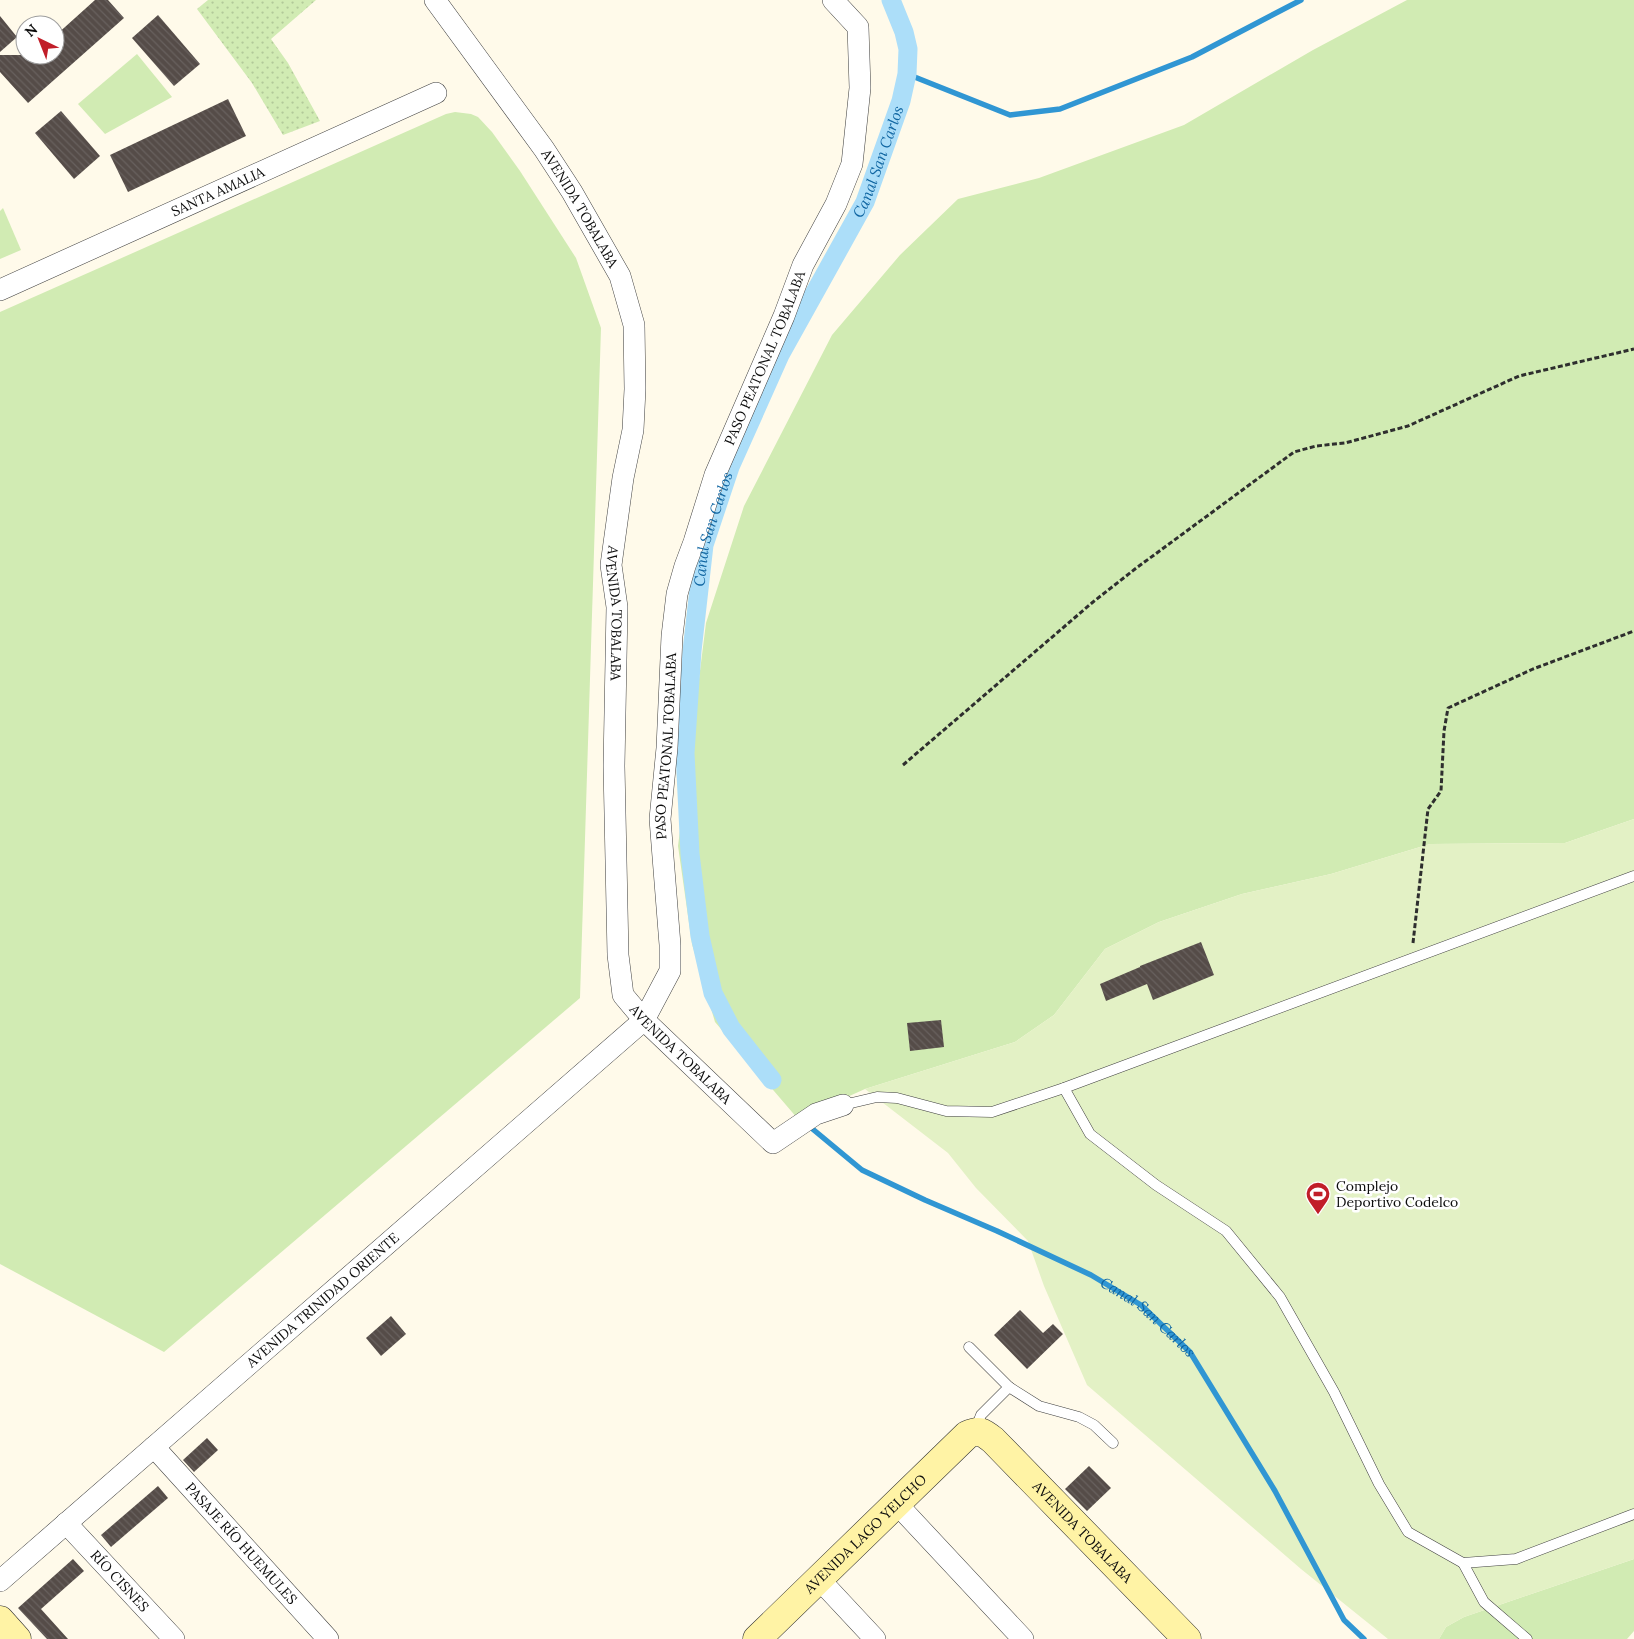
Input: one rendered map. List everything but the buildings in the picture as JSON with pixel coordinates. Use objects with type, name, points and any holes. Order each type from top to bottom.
[{"type":"street","name":"AVENIDA TOBALABA","points":[[435,0],[544,149],[572,192],[620,276],[634,325],[635,389],[633,430],[623,478],[611,565],[617,607],[614,766],[618,955],[623,995],[644,1020],[773,1143],[816,1114],[843,1105]]},
{"type":"street","name":"PASO PEATONAL TOBALABA","points":[[644,1020],[670,971],[670,945],[660,819],[667,748],[672,636],[677,594],[715,475],[784,316],[803,265],[836,204],[852,164],[860,88],[858,27],[833,0]]},
{"type":"street","name":"SANTA AMALIA","points":[[0,290],[436,93]]},
{"type":"street","name":"AVENIDA TRINIDAD ORIENTE","points":[[0,1581],[644,1020]]},
{"type":"street","name":"AVENIDA TOBALABA","points":[[975,1431],[984,1433],[994,1440],[1187,1639]]},
{"type":"street","name":"AVENIDA LAGO YELCHO","points":[[757,1639],[967,1435],[975,1431]]},
{"type":"street","name":"PASAJE RÍO HUEMULES","points":[[154,1447],[328,1639]]},
{"type":"street","points":[[896,1503],[1023,1639]]},
{"type":"street","name":"RÍO CISNES","points":[[66,1523],[174,1639]]},
{"type":"street","points":[[819,1579],[875,1639]]},
{"type":"street","points":[[0,1620],[17,1639]]},
{"type":"lane","points":[[843,1105],[877,1097],[897,1098],[946,1111],[992,1112],[1064,1088],[1634,876]]},
{"type":"lane","points":[[1064,1088],[1090,1134],[1156,1185],[1226,1232],[1280,1297],[1334,1392],[1379,1484],[1408,1532],[1463,1563],[1484,1602],[1527,1639]]},
{"type":"lane","points":[[968,1347],[1009,1387],[1039,1406],[1080,1417],[1094,1425],[1113,1443]]},
{"type":"lane","points":[[975,1431],[981,1414],[1009,1387]]},
{"type":"lane","points":[[1463,1563],[1516,1559],[1634,1514]]},
{"type":"path","points":[[903,764],[1093,602],[1294,452],[1316,446],[1345,443],[1408,426],[1519,376],[1634,349]]},
{"type":"path","points":[[1411,959],[1428,809],[1441,791],[1444,731],[1448,708],[1534,669],[1634,631]]},
{"type":"green space","points":[[208,0],[316,0],[271,39],[288,63],[320,121],[283,135],[252,83],[197,9]]},
{"type":"green space","points":[[1407,0],[1634,0],[1634,819],[1565,843],[1430,844],[1331,874],[1242,894],[1159,922],[1105,949],[1054,1015],[1015,1042],[865,1089],[798,1119],[715,1022],[692,944],[678,846],[706,623],[744,506],[832,335],[900,255],[958,199],[1039,178],[1184,125],[1313,50]]},
{"type":"green space","points":[[137,54],[172,97],[105,134],[78,104]]},
{"type":"green space","points":[[455,112],[478,117],[492,132],[520,171],[576,258],[601,328],[580,998],[164,1352],[0,1264],[0,312],[446,114]]},
{"type":"green space","points":[[3,208],[21,250],[0,259],[0,211]]},
{"type":"green space","name":"Complejo Deportivo Codelco","points":[[1634,819],[1634,1559],[1464,1617],[1446,1627],[1439,1639],[1388,1639],[1301,1569],[1087,1385],[1044,1286],[1028,1241],[976,1188],[948,1153],[865,1089],[1015,1042],[1054,1015],[1105,949],[1159,922],[1242,894],[1331,874],[1430,844],[1565,843]]},
{"type":"green space","points":[[1634,1559],[1634,1631],[1627,1639],[1439,1639],[1446,1627],[1464,1617]]},
{"type":"waterway","name":"Canal San Carlos","points":[[772,1080],[731,1028],[713,993],[700,936],[690,854],[685,753],[692,651],[704,545],[730,467],[780,355],[865,202],[901,101],[907,74],[908,49],[904,32],[891,0]]},
{"type":"waterway","points":[[907,74],[1010,115],[1060,109],[1192,57],[1301,0]]},
{"type":"waterway","name":"Canal San Carlos","points":[[809,1126],[862,1170],[1091,1275],[1141,1305],[1190,1352],[1275,1491],[1344,1620],[1364,1639]]},
{"type":"place","name":"Complejo Deportivo Codelco","points":[[1318,1215]]}]
